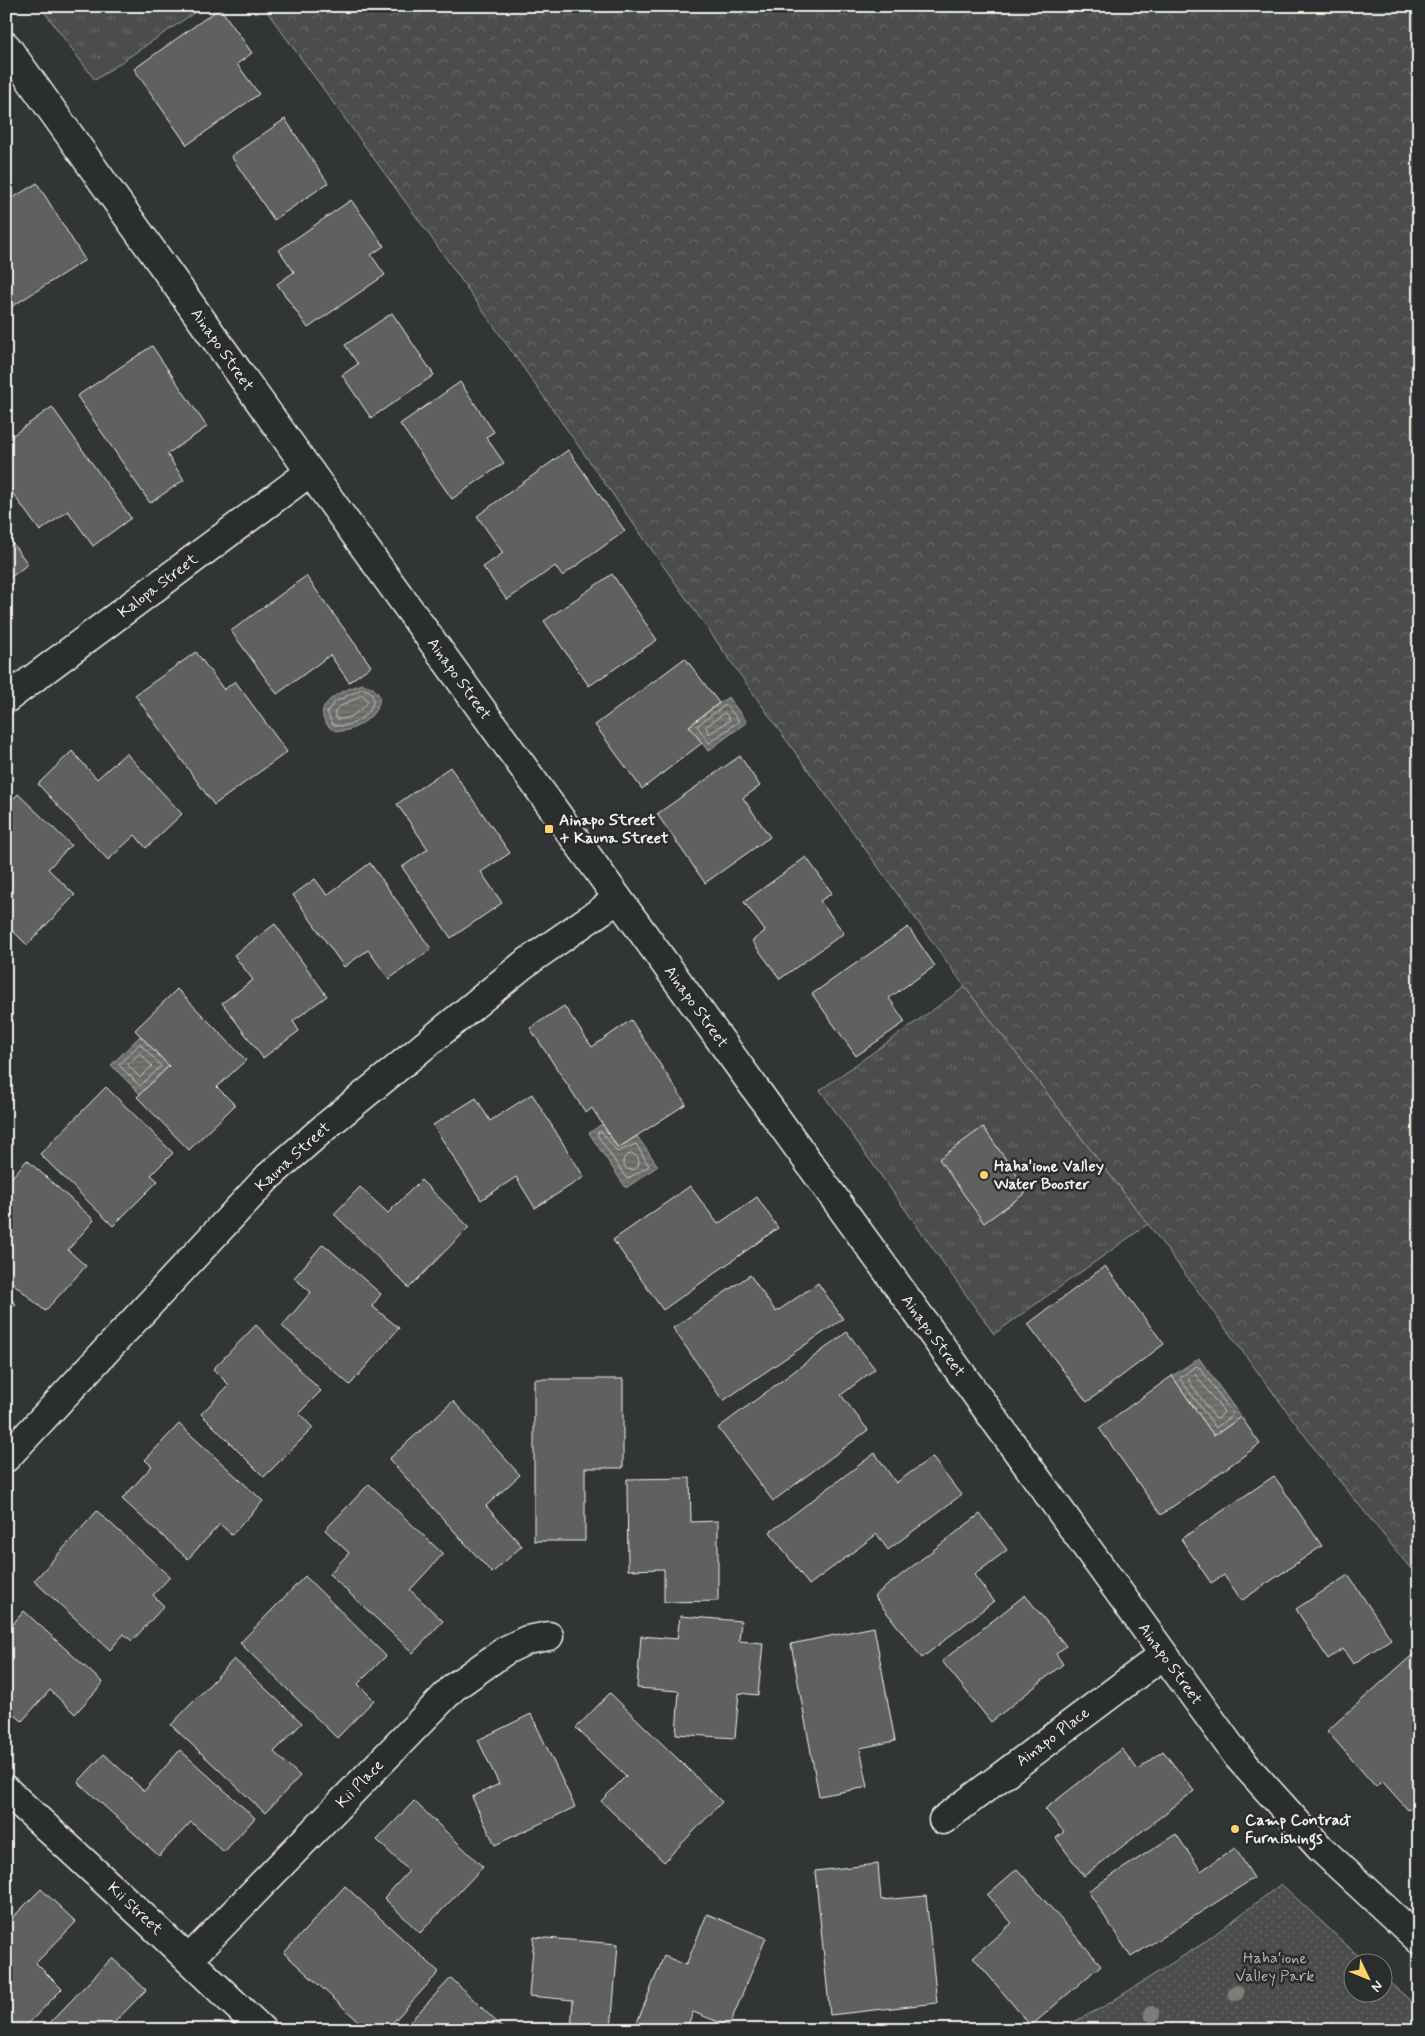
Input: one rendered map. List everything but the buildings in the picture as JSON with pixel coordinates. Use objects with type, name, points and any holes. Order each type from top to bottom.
[{"type":"street","name":"Ainapo Street","points":[[7,48],[310,472],[1163,1655],[1244,1764],[1320,1848],[1419,1940]]},
{"type":"street","name":"Kalopa Street","points":[[6,699],[310,472]]},
{"type":"street","name":"Kauna Street","points":[[6,1458],[268,1177],[324,1128],[523,965],[618,899]]},
{"type":"street","name":"Kii Place","points":[[189,1959],[454,1687],[506,1650],[527,1640],[549,1636]]},
{"type":"street","name":"Ainapo Place","points":[[943,1820],[1163,1655]]},
{"type":"street","name":"Kii Street","points":[[6,1790],[189,1959],[262,2030]]},
{"type":"green space","points":[[40,6],[204,6],[95,80]]},
{"type":"green space","points":[[263,6],[1419,6],[1419,1579],[1326,1464],[1148,1224],[965,987],[787,741],[428,233]]},
{"type":"green space","points":[[965,987],[1148,1224],[994,1334],[820,1090]]},
{"type":"green space","name":"Haha‘ione Valley Park","points":[[1281,1884],[1356,1954],[1342,1954],[1342,2004],[1392,2004],[1392,1985],[1419,2008],[1419,2030],[1029,2030],[1068,2025],[1103,2007],[1202,1944]]},
{"type":"water","points":[[363,684],[374,689],[379,696],[379,703],[375,711],[359,725],[341,731],[333,730],[325,722],[324,708],[328,702],[341,692]]},
{"type":"water","points":[[728,697],[747,722],[708,751],[689,726]]},
{"type":"water","points":[[140,1036],[169,1066],[140,1094],[111,1065]]},
{"type":"water","points":[[602,1124],[618,1148],[637,1136],[658,1166],[626,1188],[589,1133]]},
{"type":"water","points":[[1199,1358],[1241,1417],[1214,1436],[1172,1376]]},
{"type":"place","name":"Ainapo Street + Kauna Street","points":[[549,829]]},
{"type":"place","name":"Haha'ione Valley Water Booster","points":[[984,1175]]},
{"type":"place","name":"Camp Contract Furnishings","points":[[1235,1829]]}]
